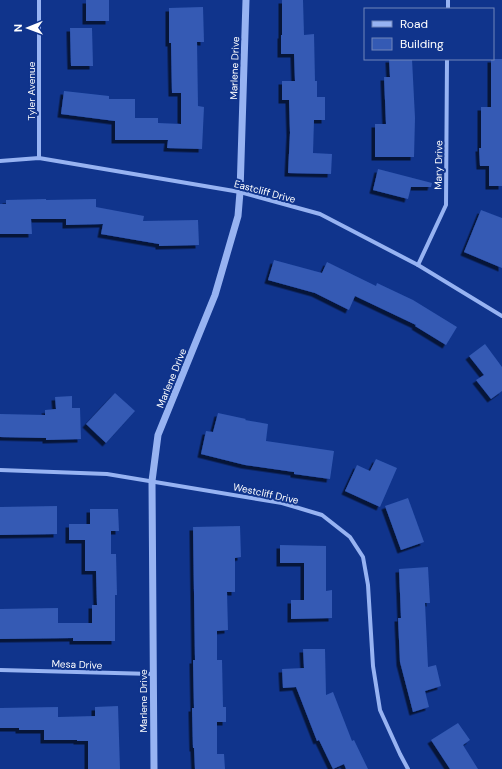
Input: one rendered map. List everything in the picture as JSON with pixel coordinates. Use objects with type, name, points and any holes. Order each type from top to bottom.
[{"type":"street","name":"Tyler Avenue","points":[[39,0],[39,158]]},
{"type":"street","name":"Marlene Drive","points":[[154,769],[152,481],[158,435],[215,295],[238,216],[246,0]]},
{"type":"street","name":"Mary Drive","points":[[418,265],[446,205],[448,60]]},
{"type":"street","name":"Eastcliff Drive","points":[[0,161],[39,158],[240,192],[320,214],[418,265],[502,316]]},
{"type":"street","name":"Westcliff Drive","points":[[0,470],[107,474],[282,503],[322,515],[350,537],[363,557],[368,585],[373,666],[380,710],[408,769]]},
{"type":"street","name":"Mesa Drive","points":[[0,670],[153,674]]},
{"type":"building","points":[[86,0],[109,0],[109,21],[86,21]]},
{"type":"building","points":[[282,0],[303,0],[304,35],[314,34],[315,81],[317,81],[317,97],[325,97],[325,120],[314,120],[313,153],[332,154],[331,174],[288,173],[290,133],[289,100],[282,100],[282,81],[295,81],[294,54],[281,54]]},
{"type":"building","points":[[203,7],[204,42],[197,42],[198,106],[204,107],[202,149],[167,148],[168,140],[115,140],[115,121],[61,114],[64,91],[109,96],[109,99],[135,99],[135,118],[158,118],[158,123],[181,124],[181,93],[172,93],[171,43],[169,43],[169,8]]},
{"type":"building","points":[[70,28],[92,28],[93,66],[71,66]]},
{"type":"building","points":[[502,59],[502,186],[489,186],[489,166],[480,166],[479,148],[481,148],[481,107],[491,107],[491,60]]},
{"type":"building","points":[[389,60],[412,60],[415,118],[414,157],[375,157],[375,124],[386,124],[384,77],[390,77]]},
{"type":"building","points":[[378,169],[432,183],[431,187],[411,187],[408,199],[373,190]]},
{"type":"building","points":[[96,199],[96,207],[144,216],[143,221],[198,220],[199,245],[159,246],[159,244],[101,234],[103,224],[66,225],[66,219],[31,219],[32,234],[0,234],[0,204],[6,204],[6,200]]},
{"type":"building","points":[[481,210],[502,218],[502,268],[464,252]]},
{"type":"building","points":[[274,260],[322,273],[327,262],[376,286],[377,283],[413,300],[457,327],[446,345],[415,326],[416,325],[355,296],[349,310],[315,293],[268,280]]},
{"type":"building","points":[[485,344],[502,367],[502,391],[491,399],[476,380],[484,375],[469,356]]},
{"type":"building","points":[[115,393],[135,411],[106,443],[86,424]]},
{"type":"building","points":[[72,396],[72,408],[80,408],[81,439],[46,440],[46,438],[0,437],[0,414],[45,415],[45,410],[56,409],[55,397]]},
{"type":"building","points":[[218,413],[268,424],[266,441],[334,451],[330,479],[245,465],[201,454],[206,431],[213,432]]},
{"type":"building","points":[[376,459],[397,468],[380,507],[345,491],[357,465],[370,471]]},
{"type":"building","points":[[408,498],[424,542],[401,550],[385,506]]},
{"type":"building","points":[[57,506],[57,534],[0,535],[0,507]]},
{"type":"building","points":[[90,509],[118,509],[119,531],[111,531],[111,554],[116,554],[117,595],[115,595],[115,641],[73,641],[73,638],[0,639],[0,609],[58,608],[58,623],[92,623],[92,605],[97,605],[96,571],[85,571],[85,540],[69,540],[69,524],[90,524]]},
{"type":"building","points":[[240,526],[241,557],[235,558],[235,592],[227,592],[228,630],[217,631],[217,660],[222,660],[223,707],[226,707],[226,722],[217,722],[217,754],[224,754],[225,769],[195,769],[192,708],[194,708],[193,660],[195,660],[193,527]]},
{"type":"building","points":[[280,545],[326,546],[326,591],[332,590],[332,618],[291,619],[291,600],[304,600],[304,563],[280,563]]},
{"type":"building","points":[[428,567],[430,603],[425,603],[428,667],[436,665],[441,686],[425,691],[429,707],[413,712],[400,662],[398,618],[401,618],[399,569]]},
{"type":"building","points":[[303,649],[325,649],[326,695],[333,692],[352,741],[354,740],[368,769],[346,769],[344,764],[333,769],[319,740],[317,741],[296,687],[283,688],[282,669],[304,668]]},
{"type":"building","points":[[118,706],[120,769],[88,769],[88,741],[44,740],[44,730],[0,728],[0,708],[58,707],[58,717],[95,716],[95,707]]},
{"type":"building","points":[[458,723],[470,740],[463,745],[478,769],[450,769],[431,740]]}]
